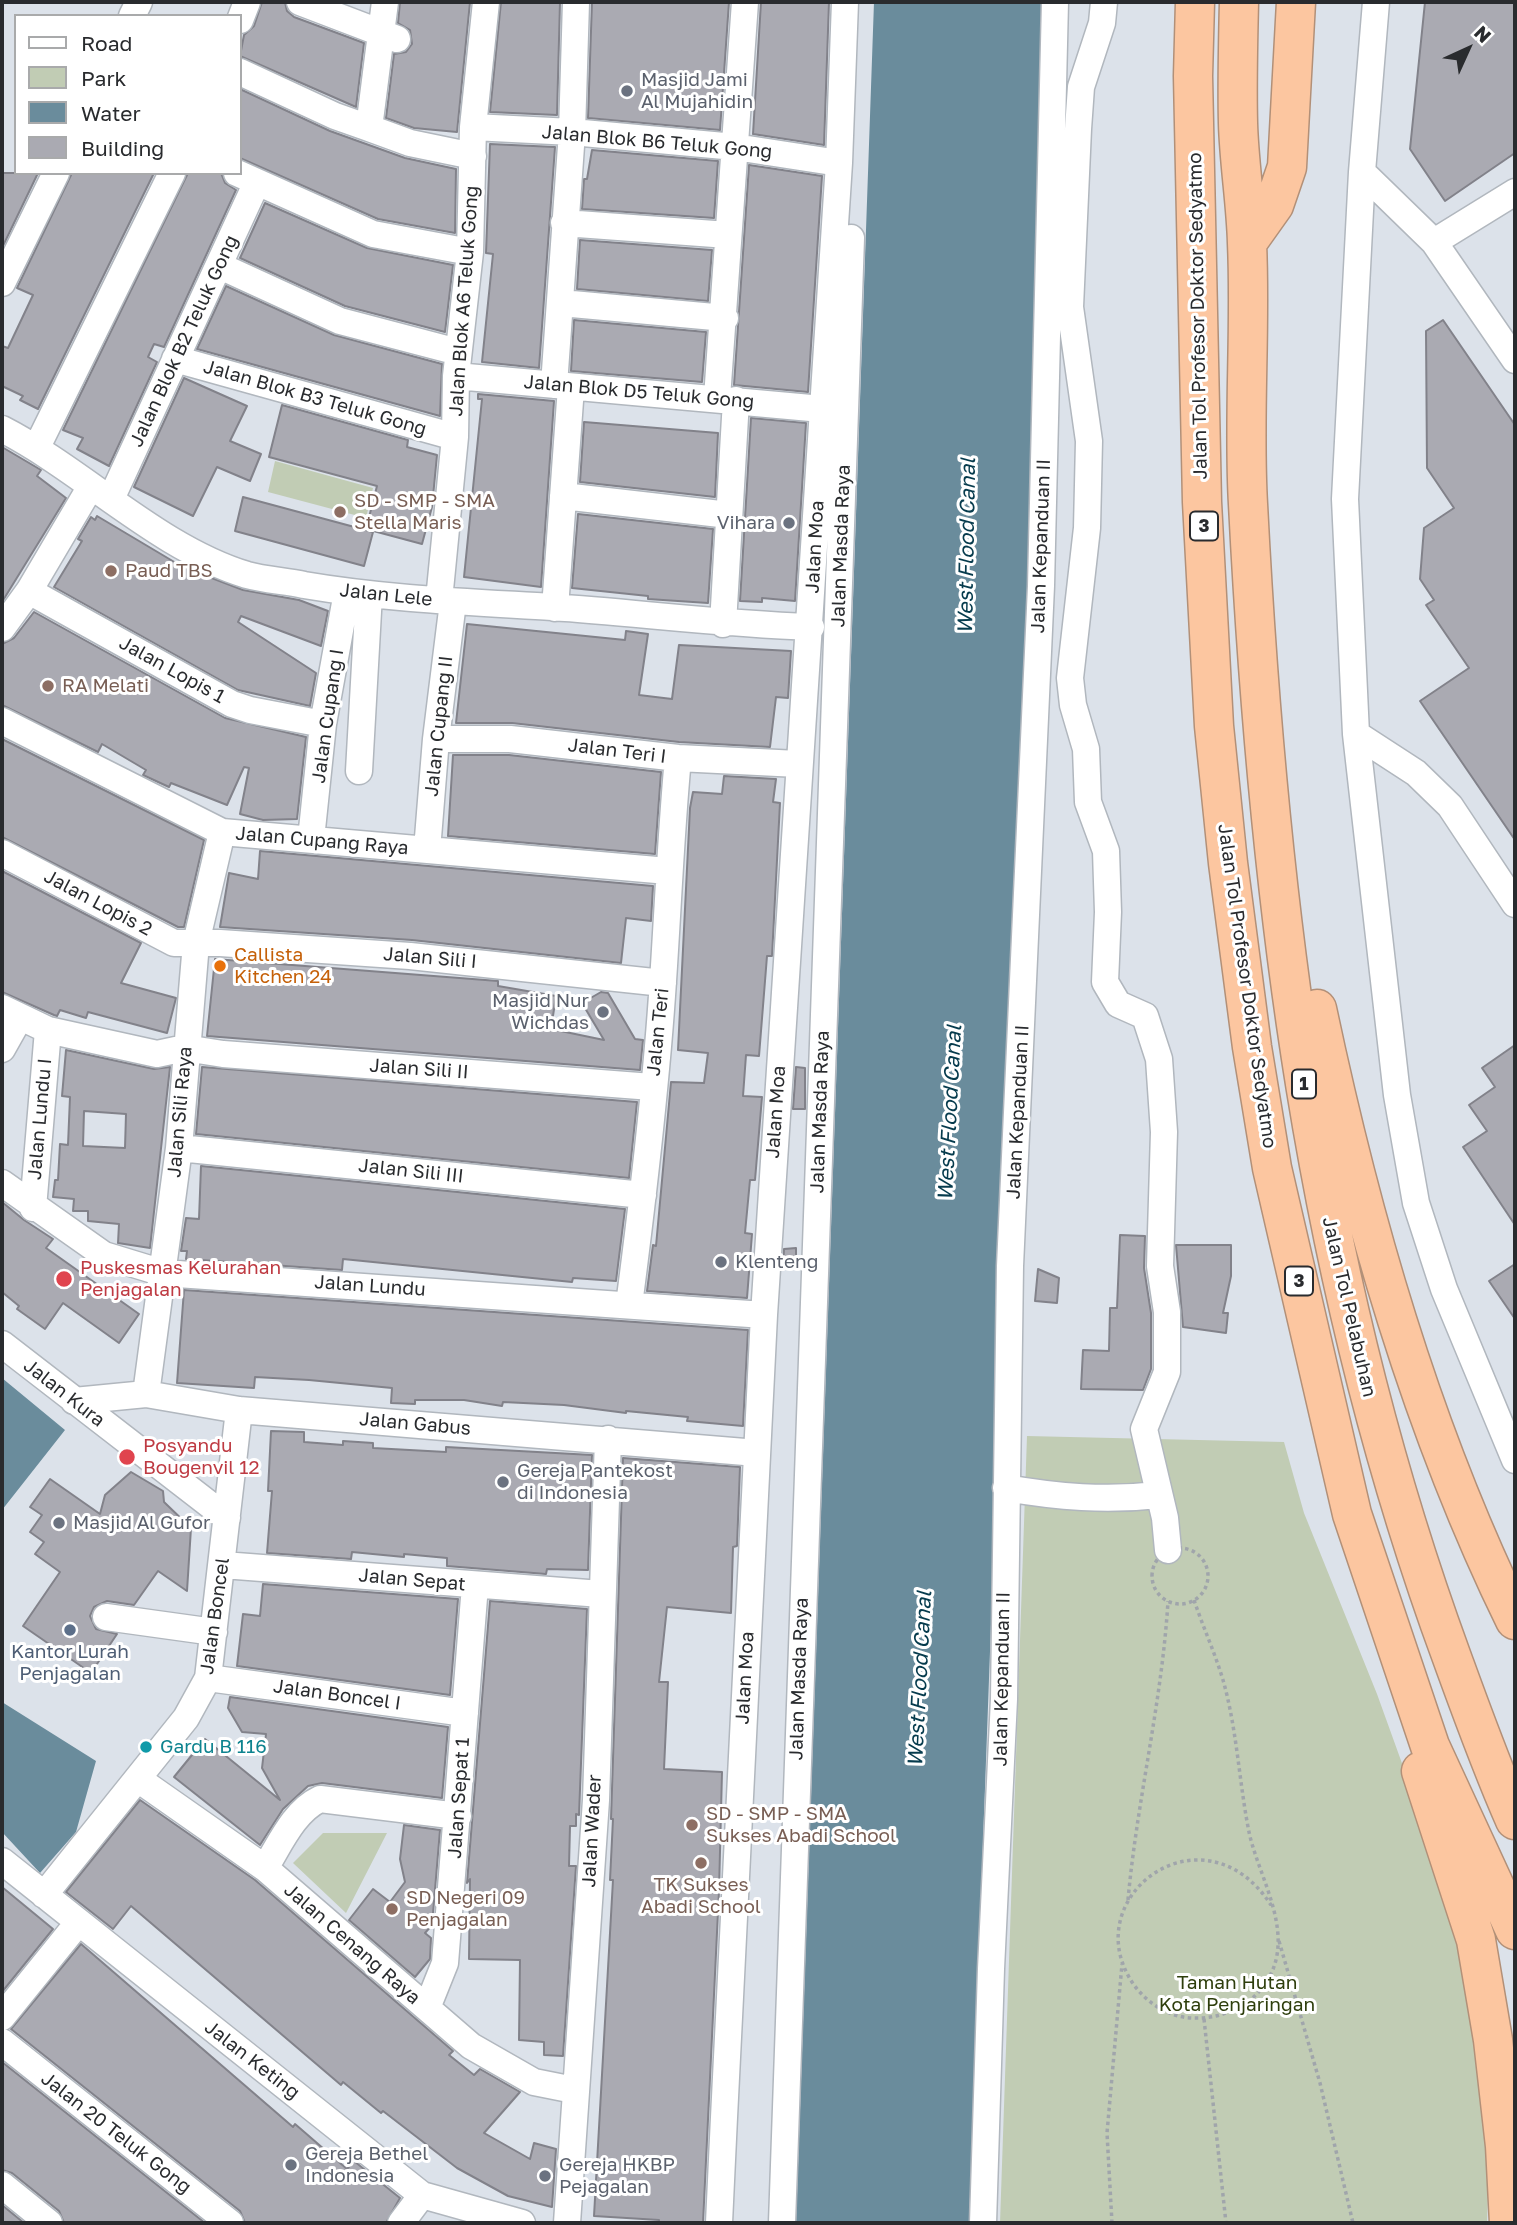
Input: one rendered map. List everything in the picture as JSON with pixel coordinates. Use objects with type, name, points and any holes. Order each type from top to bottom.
[{"type":"highway","name":"Jalan Tol Profesor Doktor Sedyatmo","points":[[1195,2],[1193,76],[1202,502],[1214,726],[1228,863],[1252,1047],[1272,1168],[1352,1514],[1430,1746],[1515,1930]]},
{"type":"highway","points":[[1239,2],[1238,123],[1247,243],[1248,500],[1268,774],[1293,856],[1300,925],[1343,1133],[1396,1314],[1469,1523],[1515,1620]]},
{"type":"highway","points":[[1247,243],[1274,205],[1287,167],[1296,2]]},
{"type":"highway","name":"Jalan Tol Pelabuhan","points":[[1268,774],[1273,858],[1297,1041],[1317,1159],[1351,1327],[1385,1457],[1432,1602],[1515,1819]]},
{"type":"highway","points":[[1409,1689],[1413,1746],[1476,1940],[1493,2040],[1505,2146],[1509,2223]]},
{"type":"street","points":[[300,2],[390,37]]},
{"type":"street","points":[[369,128],[390,37],[385,2]]},
{"type":"street","name":"Jalan Blok A6 Teluk Gong","points":[[446,601],[457,364],[470,252],[473,127],[486,2]]},
{"type":"street","points":[[555,608],[563,496],[561,303],[564,223],[572,132],[576,2]]},
{"type":"street","points":[[723,624],[729,515],[725,318],[728,235],[746,2]]},
{"type":"street","name":"Jalan Moa","points":[[719,2223],[764,1315],[798,764],[811,628],[822,409],[839,163],[845,2]]},
{"type":"street","name":"Jalan Masda Raya","points":[[782,2223],[860,2]]},
{"type":"street","name":"Jalan Kepanduan II","points":[[983,2223],[990,1969],[1004,1699],[1010,1266],[1040,600],[1055,2]]},
{"type":"street","name":"Jalan Kepanduan II","points":[[1104,2],[1102,23],[1082,87],[1077,156],[1070,307],[1089,441],[1087,528],[1070,678],[1073,705],[1086,749],[1088,802],[1106,851],[1108,912],[1105,982],[1118,1004],[1145,1016],[1159,1059],[1164,1132],[1160,1266],[1167,1312],[1167,1372],[1144,1429],[1158,1496]]},
{"type":"street","points":[[1376,2],[1362,172],[1345,499],[1356,734],[1397,1095],[1416,1203],[1444,1289],[1515,1460]]},
{"type":"street","points":[[242,73],[335,116],[410,143],[473,156]]},
{"type":"street","name":"Jalan Blok B6 Teluk Gong","points":[[473,127],[572,132],[735,147],[839,163]]},
{"type":"street","points":[[1362,172],[1434,242],[1515,359]]},
{"type":"street","points":[[2,283],[55,175]]},
{"type":"street","points":[[37,447],[171,175]]},
{"type":"street","points":[[247,178],[373,233],[470,252]]},
{"type":"street","name":"Jalan Blok B2 Teluk Gong","points":[[2,628],[101,492],[175,359],[220,266],[247,178]]},
{"type":"street","points":[[1434,242],[1515,192]]},
{"type":"street","points":[[564,223],[728,235]]},
{"type":"street","name":"Jalan Blok D5 Teluk Gong","points":[[220,266],[340,321],[457,364],[562,386],[822,409]]},
{"type":"street","points":[[561,303],[725,318]]},
{"type":"street","name":"Jalan Blok B3 Teluk Gong","points":[[175,359],[455,437]]},
{"type":"street","name":"Jalan Lele","points":[[2,429],[37,447],[187,548],[247,575],[358,593],[723,624],[811,628]]},
{"type":"street","points":[[563,496],[729,515]]},
{"type":"street","name":"Jalan Lopis 1","points":[[29,591],[232,704],[261,713],[323,724]]},
{"type":"street","points":[[358,593],[359,771]]},
{"type":"street","name":"Jalan Cupang I","points":[[311,839],[323,724],[358,593]]},
{"type":"street","name":"Jalan Cupang II","points":[[427,850],[446,601]]},
{"type":"street","name":"Jalan Cupang Raya","points":[[2,721],[222,831],[427,850],[459,850],[668,871]]},
{"type":"street","points":[[1356,734],[1416,773],[1450,806],[1515,904]]},
{"type":"street","name":"Jalan Teri I","points":[[436,739],[510,739],[677,758],[798,764]]},
{"type":"street","name":"Jalan Teri","points":[[629,1305],[643,1195],[663,983],[677,758]]},
{"type":"street","name":"Jalan Sili Raya","points":[[146,1394],[179,1148],[196,943],[222,831]]},
{"type":"street","name":"Jalan Lopis 2","points":[[2,853],[174,943],[196,943]]},
{"type":"street","name":"Jalan Sili I","points":[[196,943],[410,956],[663,983]]},
{"type":"street","points":[[2,1049],[11,1012]]},
{"type":"street","name":"Jalan Sili II","points":[[11,1012],[48,1030],[157,1054],[186,1048],[223,1054],[652,1087]]},
{"type":"street","name":"Jalan Lundu I","points":[[33,1208],[48,1030]]},
{"type":"street","name":"Jalan Sili III","points":[[179,1148],[643,1195]]},
{"type":"street","name":"Jalan Lundu","points":[[2,1183],[33,1208],[104,1255],[163,1273],[764,1315]]},
{"type":"street","name":"Jalan Kura","points":[[2,1345],[228,1517]]},
{"type":"street","name":"Jalan Gabus","points":[[75,1401],[146,1394],[239,1410],[757,1453]]},
{"type":"street","name":"Jalan Boncel","points":[[44,1895],[186,1718],[208,1678],[239,1410]]},
{"type":"street","name":"Jalan Wader","points":[[567,2223],[574,2090],[596,1800],[608,1439]]},
{"type":"street","points":[[1006,1488],[1058,1498],[1117,1500],[1158,1496],[1168,1550]]},
{"type":"street","name":"Jalan Sepat","points":[[223,1564],[601,1594]]},
{"type":"street","name":"Jalan Sepat 1","points":[[427,2008],[445,1962],[475,1586]]},
{"type":"street","points":[[106,1617],[214,1632]]},
{"type":"street","name":"Jalan Boncel I","points":[[208,1678],[465,1713]]},
{"type":"street","name":"Jalan Cenang Raya","points":[[138,1779],[265,1868],[427,2008],[492,2059],[534,2082],[574,2090]]},
{"type":"street","points":[[265,1868],[299,1815],[308,1805],[320,1800],[458,1816]]},
{"type":"street","name":"Jalan Keting","points":[[2,1861],[422,2194],[522,2223]]},
{"type":"street","points":[[2,2017],[78,1923]]},
{"type":"street","name":"Jalan 20 Teluk Gong","points":[[2,2042],[230,2223]]},
{"type":"street","points":[[2,2185],[49,2223]]},
{"type":"street","points":[[401,2223],[422,2194]]},
{"type":"path","points":[[1187,1548],[1203,1559],[1207,1567],[1207,1586],[1194,1600],[1177,1604],[1168,1601],[1156,1589],[1153,1580],[1156,1563],[1168,1550],[1187,1548]]},
{"type":"path","points":[[1194,1600],[1223,1682],[1249,1834],[1320,2083],[1353,2223]]},
{"type":"path","points":[[1112,2223],[1107,2133],[1122,1961],[1119,1931],[1128,1901],[1133,1842],[1164,1668],[1168,1601]]},
{"type":"path","points":[[1128,1901],[1154,1872],[1191,1860],[1220,1863],[1246,1875],[1271,1905]]},
{"type":"path","points":[[1122,1961],[1129,1978],[1153,2005],[1186,2018],[1204,2019],[1222,2016],[1251,2000],[1272,1972],[1279,1938]]},
{"type":"path","points":[[1204,2019],[1226,2223]]},
{"type":"green space","points":[[275,461],[373,488],[366,518],[268,492]]},
{"type":"green space","name":"Taman Hutan Kota Penjaringan","points":[[1027,1436],[1284,1442],[1304,1513],[1377,1694],[1421,1816],[1458,1943],[1481,2065],[1489,2163],[1487,2223],[1000,2223]]},
{"type":"green space","points":[[323,1833],[387,1833],[346,1913],[293,1863]]},
{"type":"water","name":"West Flood Canal","points":[[874,2],[1047,2],[1038,344],[969,2223],[796,2223]]},
{"type":"water","points":[[2,1378],[65,1430],[2,1510]]},
{"type":"water","points":[[2,1702],[96,1761],[76,1832],[40,1873],[2,1832]]},
{"type":"building","points":[[262,2],[285,2],[287,11],[294,17],[364,43],[356,107],[242,57],[244,35],[254,26]]},
{"type":"building","points":[[400,2],[470,2],[457,132],[414,128],[386,118],[394,54],[406,52],[412,44],[410,30],[398,23]]},
{"type":"building","points":[[501,2],[560,2],[557,115],[490,112]]},
{"type":"building","points":[[592,2],[729,2],[720,130],[588,118]]},
{"type":"building","points":[[761,2],[829,2],[824,145],[753,134]]},
{"type":"building","points":[[1425,2],[1515,2],[1515,153],[1445,201],[1410,149]]},
{"type":"building","points":[[242,90],[330,131],[405,158],[456,169],[455,233],[378,219],[242,159]]},
{"type":"building","points":[[490,144],[555,147],[539,368],[482,362],[493,254],[486,253]]},
{"type":"building","points":[[592,150],[718,161],[714,218],[582,209],[584,179],[587,179]]},
{"type":"building","points":[[749,165],[822,176],[808,392],[734,385]]},
{"type":"building","points":[[2,173],[37,175],[2,248]]},
{"type":"building","points":[[71,175],[153,175],[38,409],[20,400],[23,396],[2,386],[2,346],[8,348],[33,295],[17,288]]},
{"type":"building","points":[[187,175],[222,175],[225,183],[236,190],[164,347],[154,344],[148,357],[157,362],[109,466],[77,449],[83,438],[63,430]]},
{"type":"building","points":[[265,203],[367,248],[453,265],[445,332],[345,306],[240,258]]},
{"type":"building","points":[[580,240],[712,250],[708,301],[577,289]]},
{"type":"building","points":[[226,286],[334,335],[442,364],[440,416],[197,349]]},
{"type":"building","points":[[574,320],[706,332],[702,382],[571,371]]},
{"type":"building","points":[[1443,320],[1515,425],[1515,840],[1420,701],[1469,668],[1426,605],[1434,600],[1420,579],[1424,528],[1454,508],[1427,468],[1426,331]]},
{"type":"building","points":[[184,378],[247,406],[230,441],[261,454],[250,481],[217,467],[193,516],[134,487]]},
{"type":"building","points":[[478,394],[554,401],[541,587],[464,577],[482,399],[478,399]]},
{"type":"building","points":[[282,405],[408,440],[407,447],[437,455],[432,507],[422,544],[366,529],[377,486],[269,457]]},
{"type":"building","points":[[751,418],[806,423],[795,601],[762,598],[762,602],[740,601]]},
{"type":"building","points":[[584,422],[718,433],[715,497],[580,482]]},
{"type":"building","points":[[2,447],[41,470],[37,476],[66,498],[2,602]]},
{"type":"building","points":[[243,497],[373,532],[364,566],[235,531]]},
{"type":"building","points":[[578,514],[713,529],[708,603],[648,599],[648,596],[572,588]]},
{"type":"building","points":[[97,516],[176,563],[209,577],[243,590],[299,600],[328,611],[321,646],[241,616],[238,622],[316,673],[310,706],[238,690],[54,587],[82,541],[78,539],[91,517],[95,520]]},
{"type":"building","points":[[34,612],[225,718],[306,737],[297,819],[263,820],[240,814],[249,768],[244,767],[227,805],[171,783],[169,787],[143,775],[146,770],[102,744],[98,752],[2,705],[2,644],[14,638]]},
{"type":"building","points":[[467,624],[625,640],[626,631],[648,634],[639,695],[672,699],[679,645],[791,651],[788,698],[776,697],[770,747],[679,742],[512,723],[456,723]]},
{"type":"building","points":[[2,739],[204,840],[184,927],[178,927],[2,837]]},
{"type":"building","points":[[453,755],[509,755],[661,772],[655,854],[448,836]]},
{"type":"building","points":[[724,776],[776,779],[773,802],[780,803],[772,956],[767,956],[759,1056],[746,1055],[743,1096],[762,1097],[755,1180],[750,1180],[745,1233],[752,1234],[747,1298],[647,1291],[653,1245],[656,1246],[671,1082],[704,1083],[708,1053],[678,1050],[690,808],[693,792],[722,794]]},
{"type":"building","points":[[260,851],[653,886],[651,921],[626,918],[621,963],[412,940],[220,927],[229,873],[258,879]]},
{"type":"building","points":[[2,871],[141,943],[121,983],[176,998],[167,1033],[88,1012],[86,1018],[60,1010],[57,1016],[2,992]]},
{"type":"building","points":[[215,959],[498,981],[498,986],[556,996],[551,1029],[604,1040],[582,1003],[601,992],[608,993],[635,1039],[643,1040],[640,1070],[207,1036]]},
{"type":"building","points":[[1515,1045],[1515,1225],[1463,1147],[1487,1131],[1469,1105],[1495,1087],[1482,1068]]},
{"type":"building","points":[[66,1050],[154,1069],[170,1067],[150,1248],[118,1243],[119,1224],[88,1221],[88,1211],[73,1211],[74,1199],[53,1197],[55,1180],[58,1180],[60,1144],[68,1145],[70,1097],[62,1096]],"holes":[[[84,1111],[126,1114],[125,1148],[83,1146]]]},
{"type":"building","points":[[202,1067],[637,1102],[629,1178],[196,1134]]},
{"type":"building","points":[[796,1067],[805,1068],[805,1109],[793,1109]]},
{"type":"building","points":[[201,1166],[625,1209],[616,1281],[573,1278],[572,1282],[343,1259],[342,1270],[186,1259],[187,1251],[181,1251],[186,1218],[199,1219]]},
{"type":"building","points":[[2,1202],[53,1239],[46,1248],[139,1314],[119,1343],[63,1303],[45,1329],[17,1309],[19,1306],[2,1292]]},
{"type":"building","points":[[1120,1235],[1145,1236],[1144,1268],[1151,1313],[1151,1369],[1143,1390],[1081,1389],[1083,1350],[1109,1351],[1110,1308],[1117,1308]]},
{"type":"building","points":[[1176,1245],[1231,1245],[1231,1276],[1223,1313],[1228,1313],[1226,1333],[1183,1327]]},
{"type":"building","points":[[796,1248],[796,1267],[783,1269],[784,1249]]},
{"type":"building","points":[[1515,1264],[1515,1319],[1489,1281]]},
{"type":"building","points":[[1038,1269],[1059,1278],[1057,1303],[1035,1301]]},
{"type":"building","points":[[184,1290],[748,1330],[743,1426],[687,1421],[688,1417],[564,1405],[503,1402],[502,1406],[464,1400],[391,1403],[392,1388],[309,1380],[255,1377],[254,1388],[177,1383]]},
{"type":"building","points":[[271,1431],[304,1432],[304,1442],[343,1445],[343,1441],[373,1443],[373,1448],[446,1452],[446,1447],[592,1455],[588,1570],[547,1569],[546,1574],[447,1566],[447,1558],[404,1554],[404,1557],[352,1552],[351,1559],[267,1553],[272,1491],[268,1491]]},
{"type":"building","points":[[623,1458],[740,1467],[731,1613],[667,1607],[659,1682],[668,1682],[664,1769],[722,1772],[703,2223],[659,2223],[659,2220],[594,2216],[613,1880],[610,1880],[611,1819]]},
{"type":"building","points":[[131,1472],[163,1491],[164,1502],[191,1528],[187,1591],[158,1571],[134,1605],[107,1601],[94,1607],[90,1616],[96,1629],[117,1634],[91,1673],[23,1626],[60,1572],[35,1554],[44,1542],[30,1532],[42,1515],[30,1507],[50,1479],[100,1514],[105,1495]]},
{"type":"building","points":[[263,1584],[458,1599],[450,1695],[237,1666],[243,1614],[260,1616]]},
{"type":"building","points":[[490,1601],[587,1609],[579,1815],[576,1814],[576,1826],[570,1826],[569,1866],[576,1866],[563,2056],[544,2055],[544,2042],[519,2040],[520,1960],[469,1959],[470,1879],[467,1883]]},
{"type":"building","points":[[230,1697],[448,1727],[442,1798],[322,1783],[308,1786],[283,1809],[260,1845],[174,1777],[205,1739],[280,1800],[262,1768],[266,1734],[242,1732],[228,1708]]},
{"type":"building","points":[[140,1800],[255,1880],[453,2051],[449,2055],[474,2075],[480,2069],[520,2092],[484,2133],[530,2159],[534,2143],[556,2149],[552,2207],[508,2196],[457,2168],[343,2082],[341,2085],[131,1906],[113,1929],[66,1892]]},
{"type":"building","points":[[404,1825],[440,1830],[432,1925],[425,1933],[431,1938],[430,1959],[415,1977],[349,1920],[373,1889],[390,1902],[405,1882],[400,1859]]},
{"type":"building","points":[[2,1887],[53,1929],[2,1992]]},
{"type":"building","points":[[81,1944],[293,2127],[295,2124],[347,2169],[354,2161],[400,2198],[386,2223],[245,2223],[240,2211],[11,2029]]},
{"type":"building","points":[[2,2062],[205,2223],[64,2223],[59,2211],[12,2173],[2,2170]]},
{"type":"building","points":[[2,2205],[24,2223],[2,2223]]},
{"type":"place","name":"Masjid Jami Al Mujahidin","points":[[627,91]]},
{"type":"place","name":"SD - SMP - SMA Stella Maris","points":[[340,512]]},
{"type":"place","name":"Vihara","points":[[789,523]]},
{"type":"place","name":"Paud TBS","points":[[111,571]]},
{"type":"place","name":"RA Melati","points":[[48,686]]},
{"type":"place","name":"Callista Kitchen 24","points":[[220,966]]},
{"type":"place","name":"Masjid Nur Wichdas","points":[[603,1012]]},
{"type":"place","name":"Klenteng","points":[[721,1262]]},
{"type":"place","name":"Puskesmas Kelurahan Penjagalan","points":[[64,1279]]},
{"type":"place","name":"Posyandu Bougenvil 12","points":[[127,1457]]},
{"type":"place","name":"Gereja Pantekost di Indonesia","points":[[503,1482]]},
{"type":"place","name":"Masjid Al Gufor","points":[[59,1523]]},
{"type":"place","name":"Kantor Lurah Penjagalan","points":[[70,1630]]},
{"type":"place","name":"Gardu B 116","points":[[146,1747]]},
{"type":"place","name":"SD - SMP - SMA Sukses Abadi School","points":[[692,1825]]},
{"type":"place","name":"TK Sukses Abadi School","points":[[701,1863]]},
{"type":"place","name":"SD Negeri 09 Penjagalan","points":[[392,1909]]},
{"type":"place","name":"Gereja Bethel Indonesia","points":[[291,2165]]},
{"type":"place","name":"Gereja HKBP Pejagalan","points":[[545,2176]]}]
